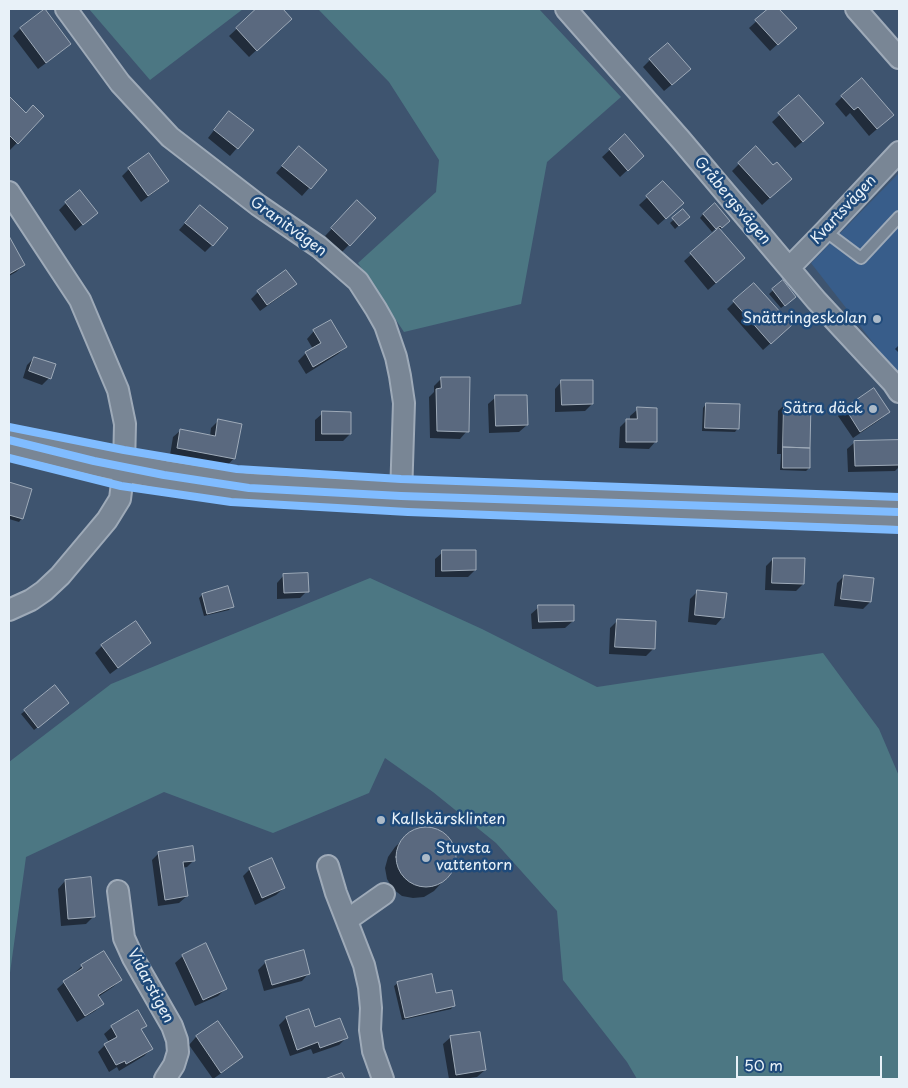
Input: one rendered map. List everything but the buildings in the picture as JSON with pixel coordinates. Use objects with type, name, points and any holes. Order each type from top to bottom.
[{"type":"street","name":"Granitvägen","points":[[66,9],[120,83],[170,137],[258,205],[319,247],[358,281],[385,325],[396,357],[400,376],[404,402],[401,496]]},
{"type":"street","name":"Gråbergsvägen","points":[[566,9],[681,140],[816,300],[893,383],[899,392]]},
{"type":"street","points":[[856,9],[899,58]]},
{"type":"street","name":"Kvartsvägen","points":[[789,268],[899,152]]},
{"type":"street","points":[[9,192],[80,300],[118,390],[125,424],[124,467],[120,499],[107,520],[60,576],[44,591],[31,600],[9,610]]},
{"type":"street","points":[[9,440],[94,461],[164,475],[249,488],[401,496],[899,512]]},
{"type":"street","points":[[328,866],[336,893],[364,966],[369,987],[371,1008],[370,1030],[373,1051],[382,1079]]},
{"type":"street","name":"Vidarstigen","points":[[118,891],[124,938],[133,958],[172,1026],[177,1040],[178,1052],[174,1065],[165,1079]]},
{"type":"street","points":[[347,920],[384,894]]},
{"type":"lane","points":[[825,231],[860,258],[899,217]]},
{"type":"shaded area","name":"Snättringeskolan","points":[[899,173],[899,376],[811,263]]},
{"type":"green space","points":[[89,9],[243,9],[150,80]]},
{"type":"green space","points":[[318,9],[539,9],[621,97],[547,162],[521,304],[404,332],[358,263],[436,192],[439,160],[389,82]]},
{"type":"green space","points":[[370,578],[482,629],[597,687],[823,653],[879,729],[899,776],[899,1079],[637,1079],[627,1062],[563,980],[557,911],[496,843],[433,792],[385,758],[369,793],[273,833],[164,792],[26,857],[9,980],[9,762],[111,684]]},
{"type":"cycle path","points":[[9,427],[124,450],[237,469],[401,479],[899,497]]},
{"type":"cycle path","points":[[9,440],[94,461],[164,475],[249,488],[401,496],[899,512]]},
{"type":"cycle path","points":[[9,458],[121,486],[231,502],[408,512],[899,530]]},
{"type":"place","name":"Snättringeskolan","points":[[877,319]]},
{"type":"place","name":"Sätra däck","points":[[873,409]]},
{"type":"place","name":"Kallskärsklinten","points":[[381,820]]},
{"type":"place","name":"Stuvsta vattentorn","points":[[426,858]]}]
